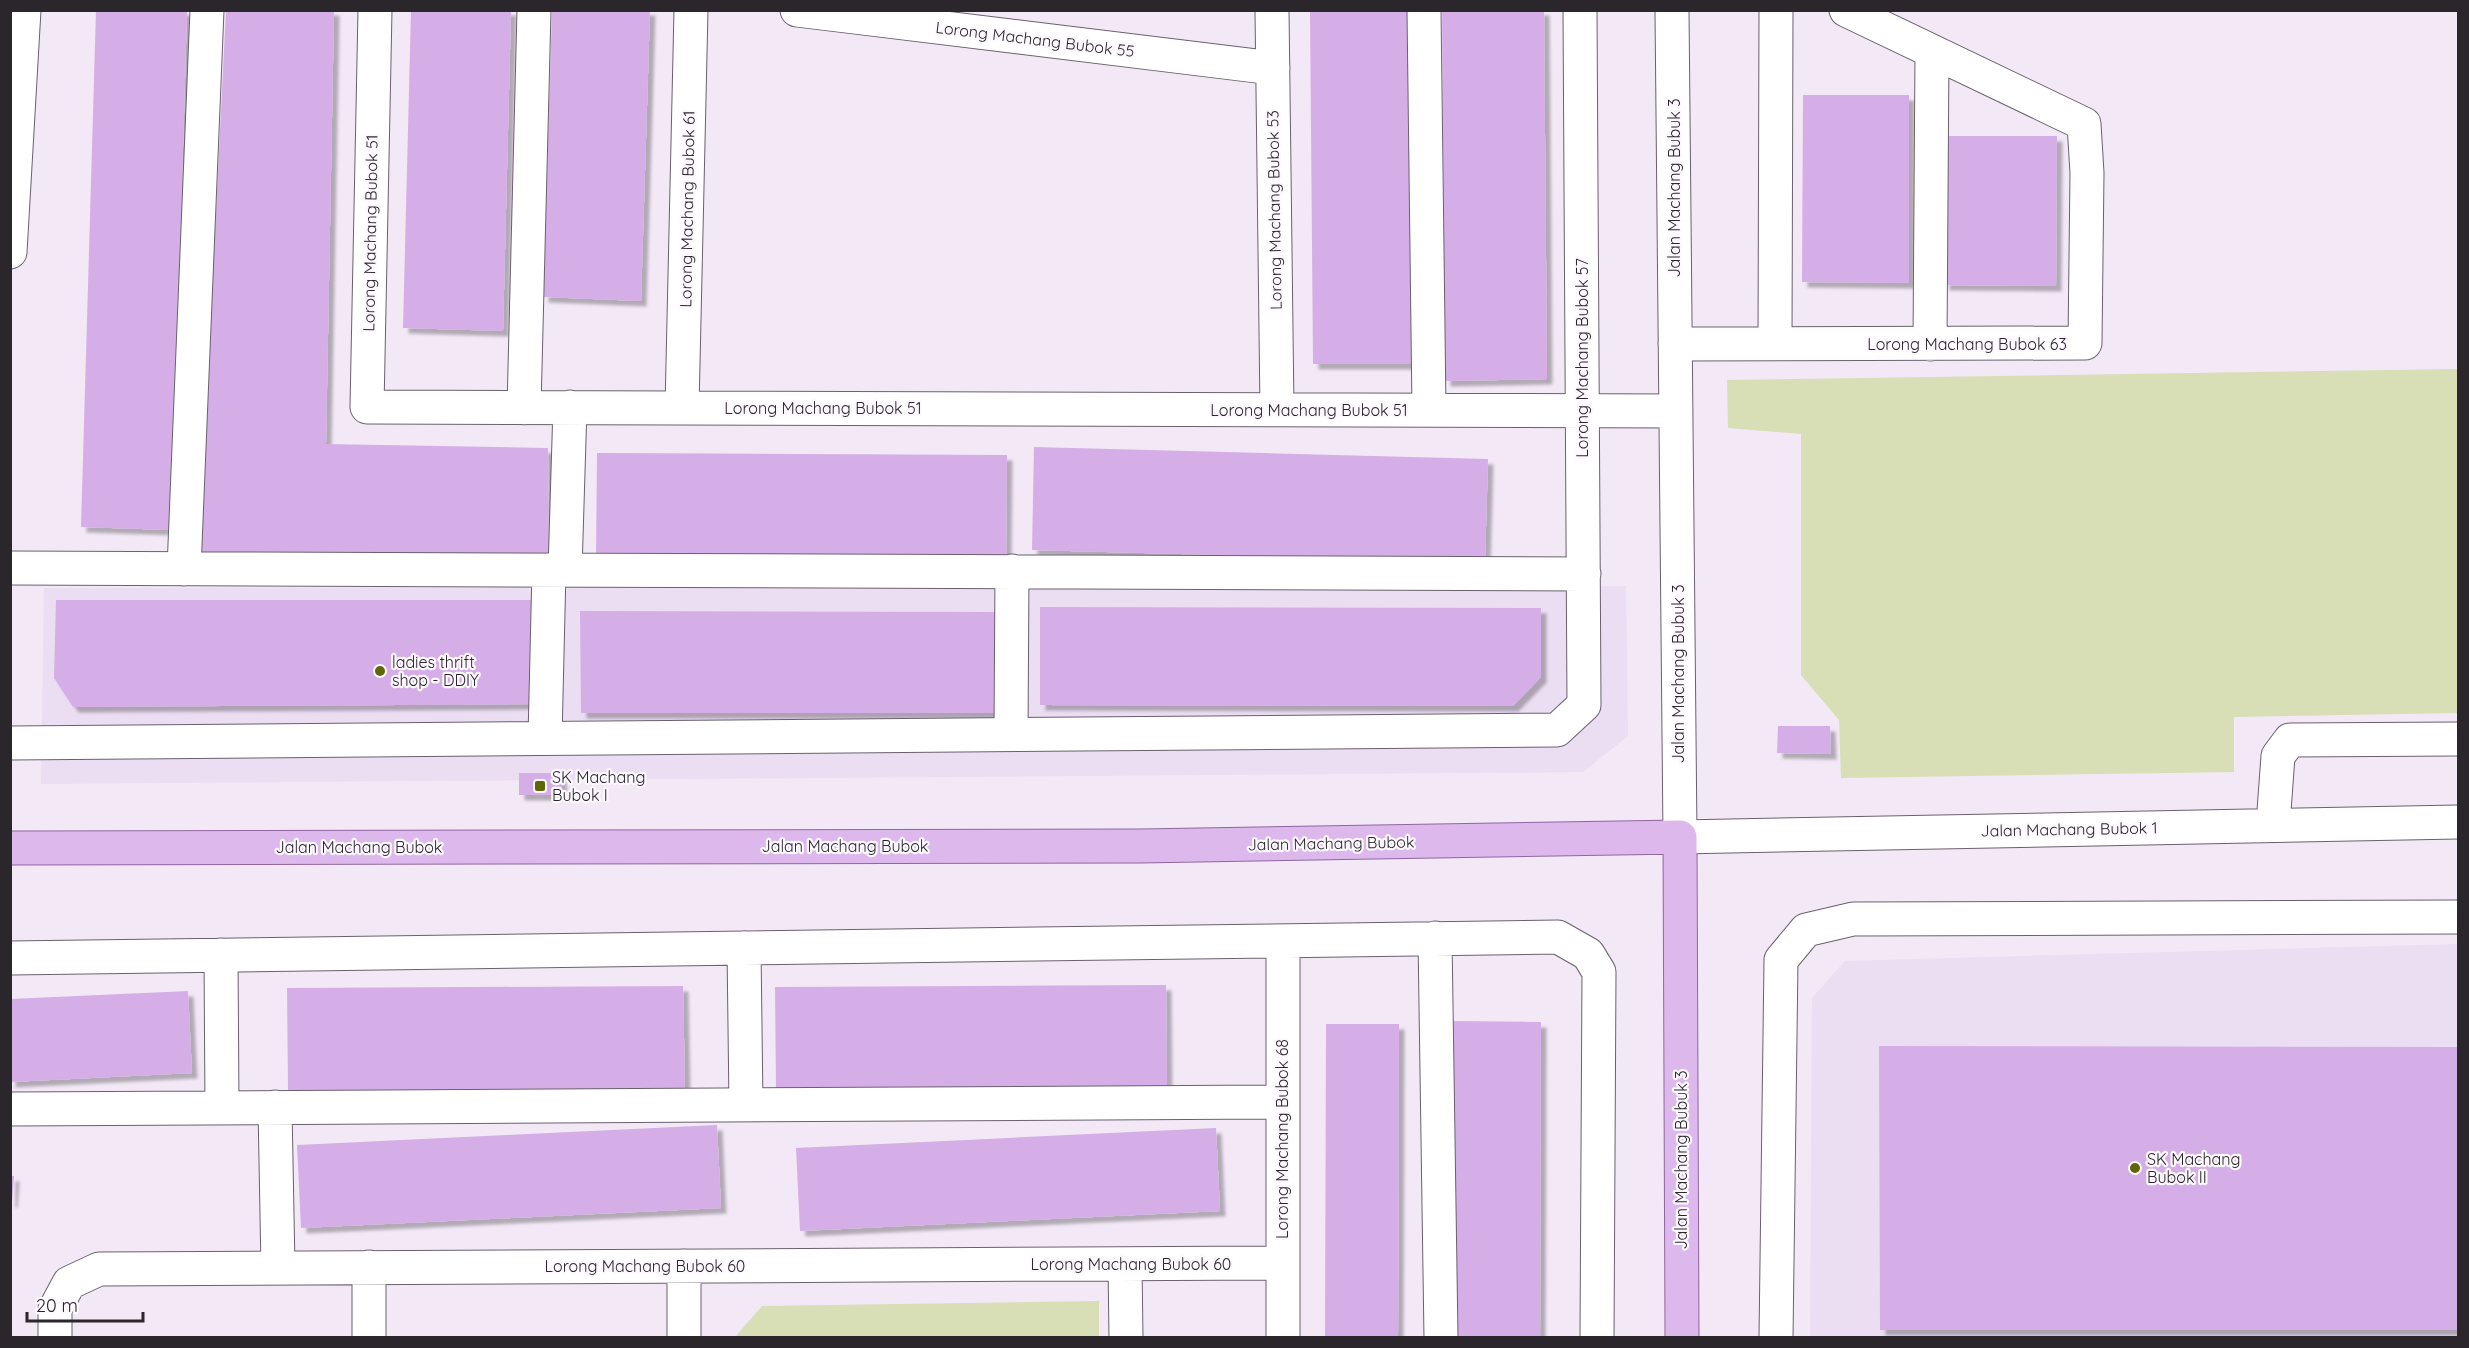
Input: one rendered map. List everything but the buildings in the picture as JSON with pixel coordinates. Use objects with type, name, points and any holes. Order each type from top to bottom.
[{"type":"main road","name":"Jalan Machang Bubok","points":[[10,848],[1140,846],[1680,837]]},
{"type":"main road","name":"Jalan Machang Bubuk 3","points":[[1680,837],[1682,1338]]},
{"type":"street","points":[[10,252],[24,10]]},
{"type":"street","points":[[184,569],[207,10]]},
{"type":"street","name":"Lorong Machang Bubok 51","points":[[375,10],[367,407],[1676,411]]},
{"type":"street","points":[[524,408],[534,10]]},
{"type":"street","name":"Lorong Machang Bubok 61","points":[[682,408],[691,10]]},
{"type":"street","name":"Lorong Machang Bubok 55","points":[[797,10],[1273,68]]},
{"type":"street","name":"Lorong Machang Bubok 53","points":[[1272,10],[1276,410]]},
{"type":"street","points":[[1424,10],[1429,410]]},
{"type":"street","name":"Lorong Machang Bubok 57","points":[[1011,734],[1557,730],[1584,705],[1580,10]]},
{"type":"street","name":"Jalan Machang Bubuk 3","points":[[1672,10],[1680,837]]},
{"type":"street","points":[[1775,344],[1776,10]]},
{"type":"street","points":[[1846,10],[1932,52],[1930,344]]},
{"type":"street","name":"Lorong Machang Bubok 63","points":[[1675,344],[2085,344],[2087,173],[2084,124],[1932,52]]},
{"type":"street","points":[[545,738],[570,408]]},
{"type":"street","points":[[10,568],[1584,574]]},
{"type":"street","points":[[10,743],[1011,734],[1012,571]]},
{"type":"street","points":[[2273,825],[2278,756],[2290,740],[2458,739]]},
{"type":"street","name":"Jalan Machang Bubok 1","points":[[1680,837],[2458,822]]},
{"type":"street","points":[[1776,1338],[1781,960],[1806,930],[1853,920],[2458,917]]},
{"type":"street","points":[[10,958],[1558,937],[1588,954],[1599,972],[1597,1338]]},
{"type":"street","points":[[1435,938],[1441,1338]]},
{"type":"street","name":"Lorong Machang Bubok 68","points":[[1283,941],[1283,1338]]},
{"type":"street","points":[[744,948],[746,1105]]},
{"type":"street","points":[[221,955],[222,1108]]},
{"type":"street","points":[[10,1109],[1282,1102]]},
{"type":"street","points":[[275,1107],[278,1268]]},
{"type":"street","name":"Lorong Machang Bubok 60","points":[[55,1338],[55,1309],[69,1284],[99,1269],[1282,1263]]},
{"type":"street","points":[[1125,1264],[1126,1338]]},
{"type":"street","points":[[684,1266],[684,1338]]},
{"type":"street","points":[[369,1267],[369,1338]]},
{"type":"shaded area","points":[[1626,586],[1628,736],[1583,772],[41,784],[44,588]]},
{"type":"shaded area","name":"SK Machang Bubok II","points":[[2458,944],[2458,1337],[1810,1338],[1812,998],[1845,961]]},
{"type":"green space","points":[[2458,369],[2458,713],[2234,717],[2234,772],[1841,778],[1839,720],[1801,675],[1801,434],[1728,428],[1727,380]]},
{"type":"green space","points":[[1099,1301],[1099,1337],[735,1337],[762,1306]]},
{"type":"place","name":"ladies thrift shop - DDIY","points":[[380,671]]},
{"type":"place","name":"SK Machang Bubok I","points":[[540,786]]},
{"type":"place","name":"SK Machang Bubok II","points":[[2135,1168]]}]
